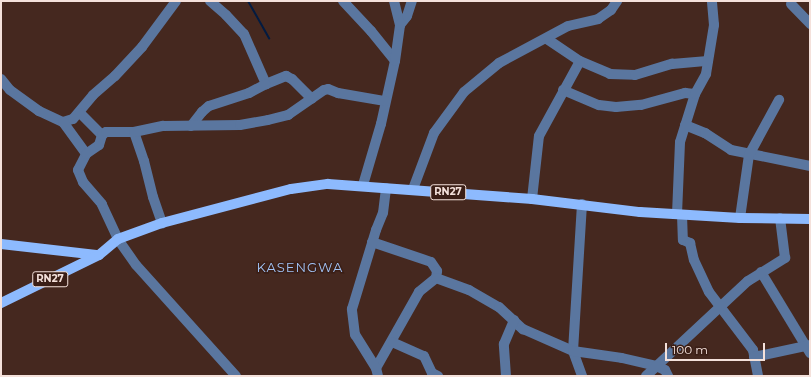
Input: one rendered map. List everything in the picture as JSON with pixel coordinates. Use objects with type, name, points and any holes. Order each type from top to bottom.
[{"type":"main road","name":"RN27","points":[[1,303],[99,255],[118,239],[162,223],[291,189],[328,184],[363,185],[532,199],[640,212],[680,215],[810,219]]},
{"type":"main road","points":[[1,244],[99,255]]},
{"type":"street","points":[[1,79],[10,90],[32,107],[55,120],[63,122],[73,119],[80,113],[93,95],[115,76],[142,47],[176,1]]},
{"type":"street","points":[[210,1],[226,14],[244,34],[266,84]]},
{"type":"street","points":[[343,1],[371,31],[395,61]]},
{"type":"street","points":[[363,185],[381,124],[395,61],[400,26],[394,1]]},
{"type":"street","points":[[400,26],[407,16],[412,1]]},
{"type":"street","points":[[413,189],[434,133],[464,92],[499,63],[547,39],[568,26],[598,19],[611,10],[618,1]]},
{"type":"street","points":[[712,1],[714,25],[706,74],[695,94],[679,148],[680,215],[683,240],[690,243],[694,260],[709,292],[753,350],[758,376]]},
{"type":"street","points":[[791,4],[810,24]]},
{"type":"street","points":[[547,39],[580,62],[610,74],[635,75],[672,64],[708,61]]},
{"type":"street","points":[[532,199],[537,141],[563,90],[580,62]]},
{"type":"street","points":[[191,126],[202,112],[210,106],[249,93],[286,76],[292,79],[312,99]]},
{"type":"street","points":[[236,376],[136,265],[118,239],[102,204],[83,182],[78,170],[86,154],[99,145],[102,135],[106,132],[134,132],[163,126],[240,125],[268,120],[288,115],[324,90],[328,89],[338,93],[386,101]]},
{"type":"street","points":[[563,90],[599,105],[616,107],[641,105],[685,93],[695,94]]},
{"type":"street","points":[[740,218],[749,155],[779,100]]},
{"type":"street","points":[[80,113],[102,135]]},
{"type":"street","points":[[63,122],[86,154]]},
{"type":"street","points":[[685,125],[705,133],[731,150],[749,155],[810,166]]},
{"type":"street","points":[[134,132],[162,223]]},
{"type":"street","points":[[377,372],[355,335],[352,309],[372,242],[383,213],[386,188]]},
{"type":"street","points":[[582,204],[573,351],[582,376]]},
{"type":"street","points":[[646,376],[748,281],[785,258],[780,218]]},
{"type":"street","points":[[372,242],[431,262],[437,271],[436,278],[419,292],[377,372]]},
{"type":"street","points":[[754,357],[809,348],[761,272]]},
{"type":"street","points":[[436,278],[469,290],[499,307],[523,329],[573,351],[622,358],[656,366],[665,370],[668,376]]},
{"type":"street","points":[[506,376],[504,344],[514,320]]},
{"type":"street","points":[[392,342],[424,356],[432,372],[438,376]]},
{"type":"waterway","points":[[248,1],[269,38]]},
{"type":"district","name":"KASENGWA","points":[[300,267]]}]
